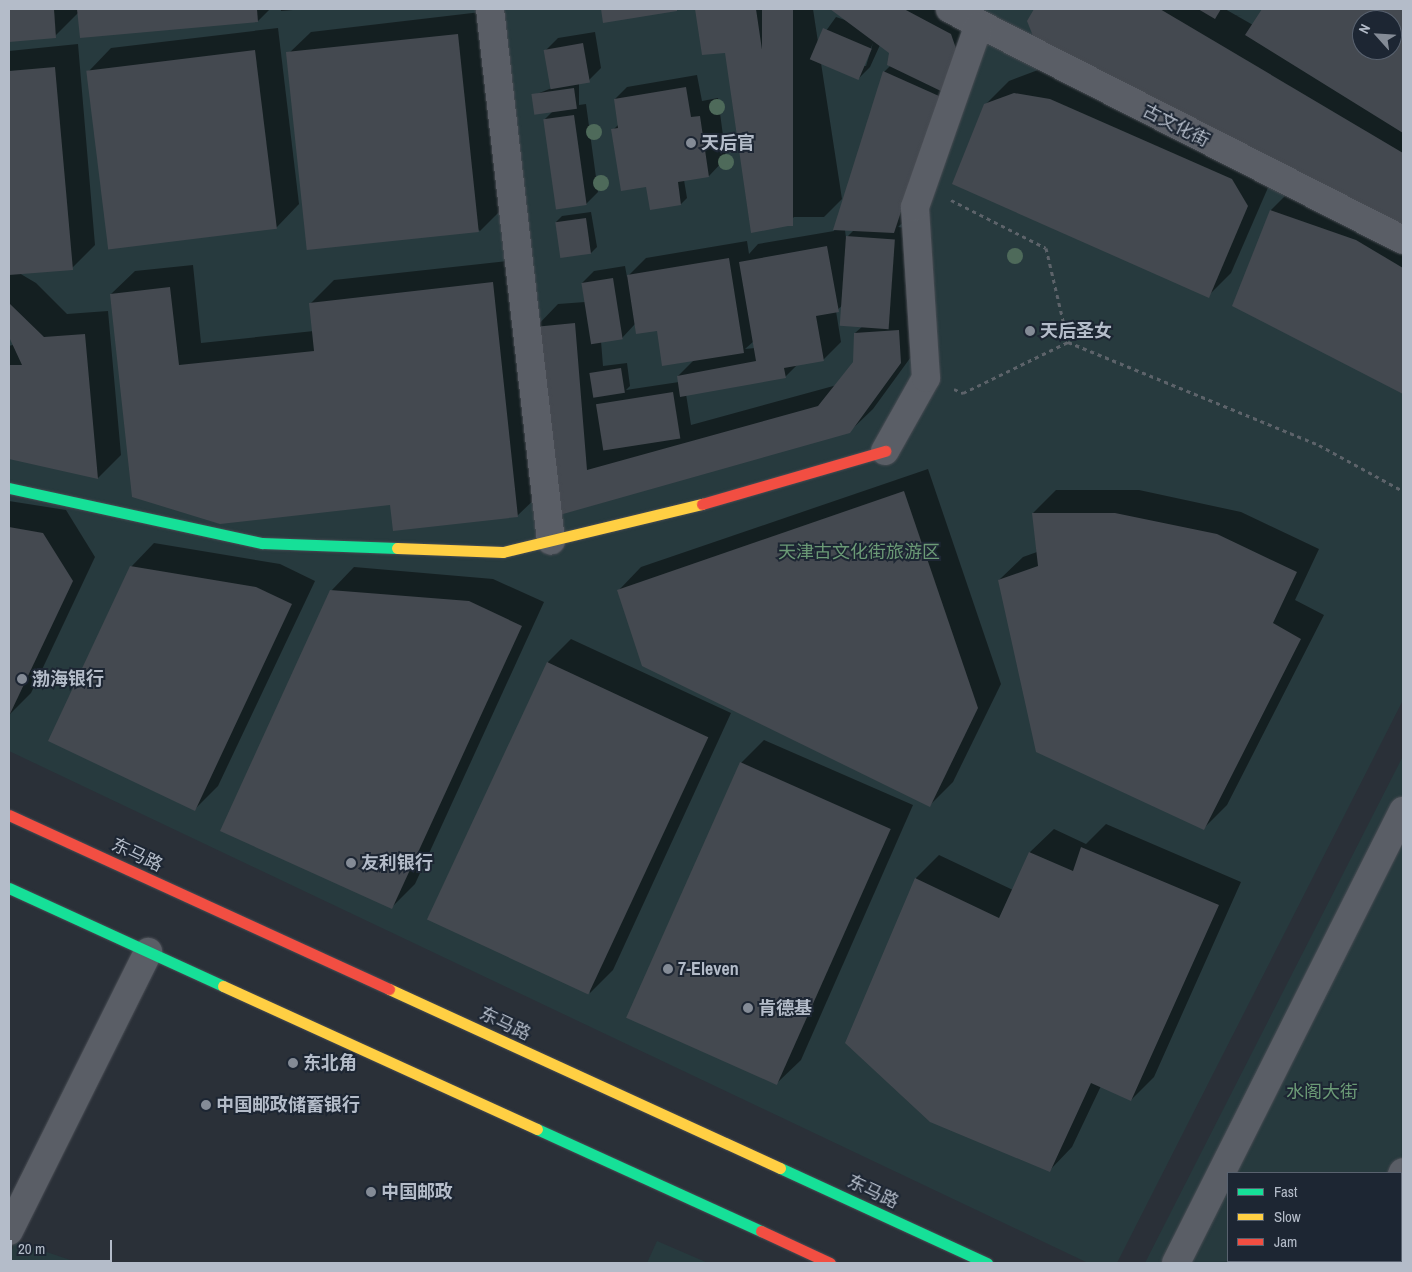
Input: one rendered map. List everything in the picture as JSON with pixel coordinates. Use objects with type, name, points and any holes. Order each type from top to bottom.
[{"type":"main road","points":[[9,488],[262,544],[503,552],[711,502],[885,451]]},
{"type":"main road","name":"东马路","points":[[9,815],[987,1263]]},
{"type":"main road","points":[[9,888],[830,1263]]},
{"type":"street","points":[[490,9],[550,541]]},
{"type":"street","name":"古文化街","points":[[950,9],[978,27],[1403,240]]},
{"type":"street","points":[[885,451],[926,378],[915,207],[978,27]]},
{"type":"street","points":[[1176,1263],[1403,811]]},
{"type":"street","points":[[9,1231],[17,1192],[148,952]]},
{"type":"path","points":[[922,185],[1046,248],[1068,342]]},
{"type":"path","points":[[926,378],[963,393],[1068,342],[1318,445],[1403,491]]},
{"type":"green space","name":"天津古文化街旅游区","points":[[9,9],[1403,9],[1403,700],[1117,1263],[1088,1263],[9,751]]},
{"type":"green space","name":"水阁大街","points":[[1403,756],[1402,1246],[1402,1172],[1227,1172],[1227,1262],[1393,1263],[1145,1263]]},
{"type":"green space","points":[[14,1241],[79,1263],[9,1263]]},
{"type":"green space","points":[[657,1241],[708,1263],[647,1263]]},
{"type":"building","points":[[9,9],[54,9],[56,38],[9,42]]},
{"type":"building","points":[[77,9],[257,9],[258,22],[80,38]]},
{"type":"building","points":[[601,9],[677,9],[677,11],[603,23]]},
{"type":"building","points":[[695,9],[756,9],[788,226],[751,233],[725,53],[702,55]]},
{"type":"building","points":[[762,9],[793,9],[793,226],[762,226]]},
{"type":"building","points":[[830,9],[904,9],[951,34],[960,60],[945,93],[887,65],[889,53]]},
{"type":"building","points":[[1034,9],[1160,9],[1403,153],[1403,229],[1037,46],[1027,21]]},
{"type":"building","points":[[1198,9],[1221,9],[1215,19]]},
{"type":"building","points":[[1262,9],[1403,9],[1403,133],[1245,35]]},
{"type":"building","points":[[823,28],[872,49],[859,80],[810,59]]},
{"type":"building","points":[[458,34],[479,232],[307,250],[286,52]]},
{"type":"building","points":[[583,43],[590,82],[551,89],[544,50]]},
{"type":"building","points":[[255,50],[277,229],[108,249],[86,71]]},
{"type":"building","points":[[55,67],[73,270],[9,275],[9,71]]},
{"type":"building","points":[[883,71],[939,96],[894,233],[833,230]]},
{"type":"building","points":[[686,87],[691,117],[700,116],[709,177],[678,182],[681,205],[650,210],[646,187],[621,191],[611,129],[618,128],[614,99]]},
{"type":"building","points":[[574,88],[577,109],[534,115],[531,94]]},
{"type":"building","points":[[1014,93],[1050,99],[1232,179],[1248,206],[1209,298],[952,184],[984,104]]},
{"type":"building","points":[[574,115],[587,205],[556,209],[543,119]]},
{"type":"building","points":[[1270,210],[1356,240],[1403,268],[1403,394],[1232,306]]},
{"type":"building","points":[[586,218],[591,254],[560,258],[555,222]]},
{"type":"building","points":[[846,236],[895,239],[889,329],[840,326]]},
{"type":"building","points":[[827,246],[839,312],[816,316],[824,361],[784,368],[786,378],[680,397],[677,376],[756,361],[739,262]]},
{"type":"building","points":[[729,258],[744,353],[662,366],[657,331],[636,334],[627,275]]},
{"type":"building","points":[[613,278],[623,339],[591,344],[581,283]]},
{"type":"building","points":[[493,282],[518,517],[393,531],[390,505],[220,524],[132,497],[110,294],[170,287],[179,365],[314,351],[309,303]]},
{"type":"building","points":[[9,303],[44,337],[85,334],[98,479],[9,459],[9,365],[22,365],[9,337]]},
{"type":"building","points":[[575,323],[587,470],[818,406],[853,362],[854,333],[899,330],[901,363],[850,433],[556,516],[534,327]]},
{"type":"building","points":[[621,368],[625,393],[593,398],[589,373]]},
{"type":"building","points":[[673,392],[680,438],[603,451],[596,404]]},
{"type":"building","points":[[904,491],[978,708],[930,807],[642,666],[617,590]]},
{"type":"building","points":[[1032,513],[1115,513],[1217,534],[1297,572],[1273,623],[1301,639],[1204,830],[1036,752],[998,580],[1038,566]]},
{"type":"building","points":[[9,527],[43,533],[73,581],[9,716]]},
{"type":"building","points":[[130,566],[256,587],[292,604],[195,811],[48,741]]},
{"type":"building","points":[[330,590],[469,601],[522,626],[392,909],[220,831]]},
{"type":"building","points":[[547,662],[708,737],[588,995],[427,919]]},
{"type":"building","points":[[740,762],[891,829],[777,1085],[626,1018]]},
{"type":"building","points":[[1081,847],[1219,905],[1131,1101],[1091,1083],[1050,1172],[930,1122],[845,1043],[915,878],[999,918],[1029,852],[1073,871]]},
{"type":"traffic: fast","points":[[9,488],[262,543],[397,548]]},
{"type":"traffic: fast","points":[[9,888],[223,986]]},
{"type":"traffic: fast","points":[[537,1129],[761,1231]]},
{"type":"traffic: fast","points":[[780,1168],[987,1263]]},
{"type":"traffic: slow","points":[[397,548],[503,552],[702,504]]},
{"type":"traffic: slow","points":[[223,986],[537,1129]]},
{"type":"traffic: slow","points":[[389,989],[780,1168]]},
{"type":"traffic: jam","points":[[702,504],[885,451]]},
{"type":"traffic: jam","points":[[9,815],[389,989]]},
{"type":"traffic: jam","points":[[761,1231],[830,1263]]},
{"type":"place","name":"天后官","points":[[691,143]]},
{"type":"place","name":"天后圣女","points":[[1030,331]]},
{"type":"place","name":"渤海银行","points":[[22,679]]},
{"type":"place","name":"友利银行","points":[[351,863]]},
{"type":"place","name":"7-Eleven","points":[[668,969]]},
{"type":"place","name":"肯德基","points":[[748,1008]]},
{"type":"place","name":"东北角","points":[[293,1063]]},
{"type":"place","name":"中国邮政储蓄银行","points":[[206,1105]]},
{"type":"place","name":"中国邮政","points":[[371,1192]]}]
